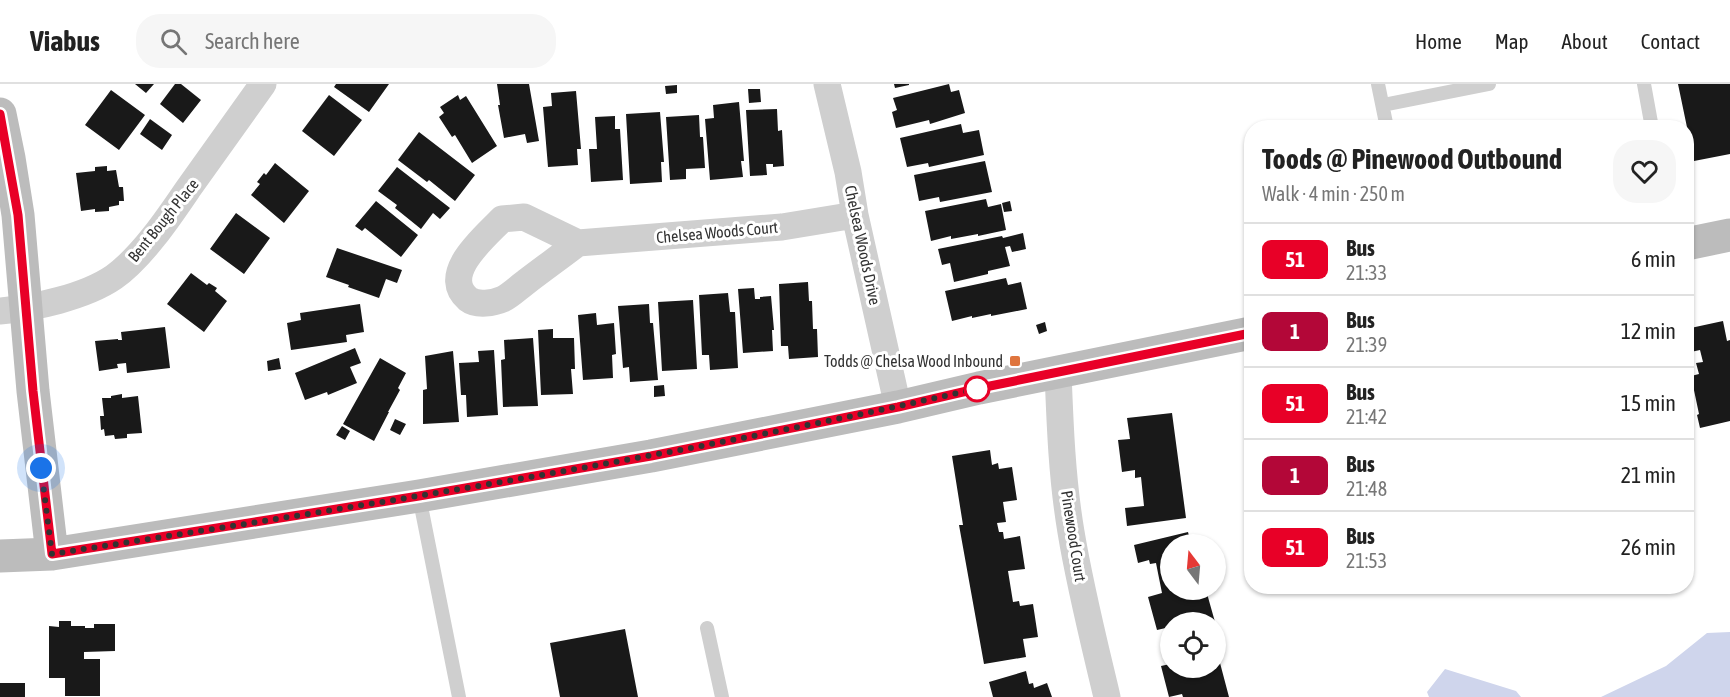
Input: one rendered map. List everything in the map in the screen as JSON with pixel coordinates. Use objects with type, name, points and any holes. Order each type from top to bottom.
[{"type":"main road","points":[[0,114],[18,215],[13,310],[38,434],[52,554]]},
{"type":"main road","points":[[1694,242],[1730,235]]},
{"type":"main road","points":[[0,556],[52,554],[419,496],[651,456],[1244,334]]},
{"type":"street","name":"Bent Bough Place","points":[[13,310],[90,290],[114,277],[135,258],[166,221],[263,84]]},
{"type":"street","name":"Chelsea Woods Drive","points":[[827,84],[898,407]]},
{"type":"street","name":"Chelsea Woods Court","points":[[578,243],[782,226],[855,215]]},
{"type":"street","name":"Pinewood Court","points":[[1058,372],[1061,451],[1071,531],[1107,697]]},
{"type":"lane","points":[[1378,84],[1386,120]]},
{"type":"lane","points":[[1383,105],[1488,84]]},
{"type":"lane","points":[[1644,84],[1651,120]]},
{"type":"lane","points":[[419,496],[459,697]]},
{"type":"lane","points":[[707,628],[722,697]]},
{"type":"water","points":[[1730,632],[1730,697],[1601,697],[1666,666],[1707,633]]},
{"type":"water","points":[[1445,669],[1516,691],[1521,697],[1429,697],[1427,692]]},
{"type":"building","points":[[135,84],[154,84],[146,93]]},
{"type":"building","points":[[175,84],[181,84],[201,100],[183,123],[160,104]]},
{"type":"building","points":[[336,84],[389,84],[369,112],[334,87]]},
{"type":"building","points":[[497,84],[529,84],[539,141],[527,143],[525,134],[504,138]]},
{"type":"building","points":[[894,84],[909,84],[909,85],[895,88]]},
{"type":"building","points":[[949,84],[951,92],[959,90],[965,113],[930,124],[929,120],[896,128],[892,112],[897,110],[893,98]]},
{"type":"building","points":[[1678,84],[1730,84],[1730,154],[1694,161],[1694,120],[1685,120]]},
{"type":"building","points":[[677,85],[677,93],[666,94],[665,86]]},
{"type":"building","points":[[748,89],[760,89],[761,102],[749,103]]},
{"type":"building","points":[[111,90],[145,115],[119,150],[85,125]]},
{"type":"building","points":[[576,91],[581,149],[577,149],[578,165],[548,167],[543,107],[552,106],[551,93]]},
{"type":"building","points":[[329,95],[362,120],[334,156],[302,131]]},
{"type":"building","points":[[458,95],[460,100],[466,96],[497,146],[472,163],[455,135],[452,137],[439,117],[444,113],[440,107]]},
{"type":"building","points":[[739,102],[744,161],[741,161],[743,177],[710,180],[705,119],[714,118],[713,105]]},
{"type":"building","points":[[777,109],[778,131],[782,130],[784,166],[773,167],[773,164],[766,164],[767,175],[750,176],[746,110]]},
{"type":"building","points":[[660,112],[664,162],[661,162],[662,182],[630,184],[626,114]]},
{"type":"building","points":[[699,115],[705,168],[686,169],[686,179],[670,180],[666,117]]},
{"type":"building","points":[[615,116],[615,129],[620,129],[623,180],[591,182],[589,149],[597,149],[595,117]]},
{"type":"building","points":[[150,119],[172,135],[162,150],[140,134]]},
{"type":"building","points":[[961,124],[963,133],[979,130],[984,155],[929,167],[928,163],[907,167],[900,138]]},
{"type":"building","points":[[419,132],[475,175],[455,201],[429,180],[427,182],[398,160]]},
{"type":"building","points":[[985,161],[992,192],[940,202],[939,197],[919,201],[914,175]]},
{"type":"building","points":[[275,163],[309,191],[284,223],[251,195],[260,184],[257,182]]},
{"type":"building","points":[[107,166],[107,171],[116,170],[119,187],[123,187],[124,201],[119,201],[119,205],[109,207],[109,211],[95,212],[95,209],[81,211],[76,173],[95,171],[95,167]]},
{"type":"building","points":[[397,167],[450,208],[440,219],[433,213],[421,229],[395,208],[397,205],[378,191]]},
{"type":"building","points":[[986,199],[988,207],[1001,204],[1006,230],[951,239],[951,236],[931,241],[925,211]]},
{"type":"building","points":[[376,201],[418,235],[401,257],[365,228],[362,231],[355,226]]},
{"type":"building","points":[[1010,201],[1012,211],[1004,212],[1002,203]]},
{"type":"building","points":[[236,213],[270,238],[244,274],[210,249]]},
{"type":"building","points":[[1023,233],[1026,249],[1012,252],[1010,246],[1005,247],[1010,266],[954,282],[950,263],[942,265],[938,249]]},
{"type":"building","points":[[337,248],[402,270],[397,283],[386,279],[379,298],[326,277]]},
{"type":"building","points":[[191,273],[207,285],[209,283],[217,288],[215,291],[227,301],[204,332],[167,304]]},
{"type":"building","points":[[1006,278],[1008,285],[1021,282],[1027,309],[952,321],[945,291]]},
{"type":"building","points":[[808,282],[809,301],[812,301],[813,329],[817,329],[818,357],[789,359],[788,346],[781,346],[779,284]]},
{"type":"building","points":[[754,288],[755,299],[771,296],[773,351],[743,353],[738,289]]},
{"type":"building","points":[[728,293],[730,312],[735,312],[738,368],[710,370],[709,355],[702,355],[699,295]]},
{"type":"building","points":[[693,300],[697,369],[662,371],[658,302]]},
{"type":"building","points":[[360,304],[364,332],[346,335],[347,342],[291,350],[287,323],[301,320],[300,313]]},
{"type":"building","points":[[649,304],[658,380],[630,382],[629,367],[623,368],[618,306]]},
{"type":"building","points":[[596,313],[597,325],[614,323],[616,354],[612,355],[613,378],[583,380],[578,315]]},
{"type":"building","points":[[1723,321],[1727,341],[1730,340],[1730,421],[1700,428],[1694,375],[1699,374],[1696,363],[1703,362],[1700,350],[1694,351],[1694,327]]},
{"type":"building","points":[[1045,322],[1047,331],[1039,334],[1036,325]]},
{"type":"building","points":[[165,327],[170,368],[127,373],[126,363],[117,364],[118,368],[99,371],[95,341],[122,340],[121,332]]},
{"type":"building","points":[[553,329],[553,338],[574,338],[575,369],[571,369],[573,394],[541,395],[538,330]]},
{"type":"building","points":[[533,338],[538,406],[503,407],[501,360],[505,359],[504,340]]},
{"type":"building","points":[[355,348],[361,363],[350,367],[357,383],[328,395],[327,392],[305,400],[295,373]]},
{"type":"building","points":[[494,350],[498,415],[467,417],[466,395],[461,395],[459,363],[479,362],[478,351]]},
{"type":"building","points":[[453,351],[459,422],[423,424],[423,390],[427,389],[425,356]]},
{"type":"building","points":[[279,358],[281,369],[268,371],[267,361]]},
{"type":"building","points":[[380,358],[406,373],[398,388],[400,390],[374,441],[343,424]]},
{"type":"building","points":[[664,385],[665,396],[654,397],[654,386]]},
{"type":"building","points":[[122,394],[122,398],[138,396],[142,433],[127,434],[127,438],[115,439],[114,435],[105,436],[104,429],[101,430],[100,416],[104,416],[102,398]]},
{"type":"building","points":[[1172,413],[1186,518],[1127,526],[1125,508],[1144,506],[1141,477],[1135,478],[1135,470],[1122,472],[1118,440],[1130,439],[1127,418]]},
{"type":"building","points":[[395,419],[406,424],[400,435],[390,430]]},
{"type":"building","points":[[342,426],[350,431],[345,440],[336,435]]},
{"type":"building","points":[[990,450],[992,465],[998,463],[999,469],[1012,467],[1017,500],[1003,502],[1006,522],[997,523],[999,532],[1003,532],[1004,539],[1020,536],[1025,569],[1008,571],[1013,602],[1019,601],[1020,606],[1033,604],[1038,637],[1023,639],[1026,657],[984,664],[959,525],[963,525],[952,456]]},
{"type":"building","points":[[1160,539],[1160,583],[1156,563],[1150,564],[1149,560],[1138,563],[1134,545]]},
{"type":"building","points":[[1160,594],[1160,600],[1209,600],[1212,612],[1160,612],[1160,629],[1157,630],[1148,597]]},
{"type":"building","points":[[59,621],[71,621],[71,626],[85,626],[85,628],[94,628],[94,624],[115,624],[115,651],[84,652],[84,659],[100,659],[100,696],[65,696],[65,678],[49,678],[49,626],[59,627]]},
{"type":"building","points":[[625,629],[638,697],[560,697],[550,643]]},
{"type":"building","points":[[1026,671],[1029,684],[1033,683],[1034,688],[1047,683],[1052,697],[993,697],[989,682]]},
{"type":"building","points":[[1164,678],[1224,678],[1229,697],[1183,697],[1182,694],[1169,697]]},
{"type":"building","points":[[0,683],[25,683],[25,697],[0,697]]},
{"type":"bus line","name":"51","points":[[0,114],[18,215],[33,391],[52,554],[419,496],[651,456],[1244,334]]},
{"type":"place","name":"Todds @ Chelsa Wood Inbound","points":[[1015,361]]},
{"type":"route","points":[[41,468],[52,554],[419,496],[651,456],[898,407],[980,388],[977,389]]}]
